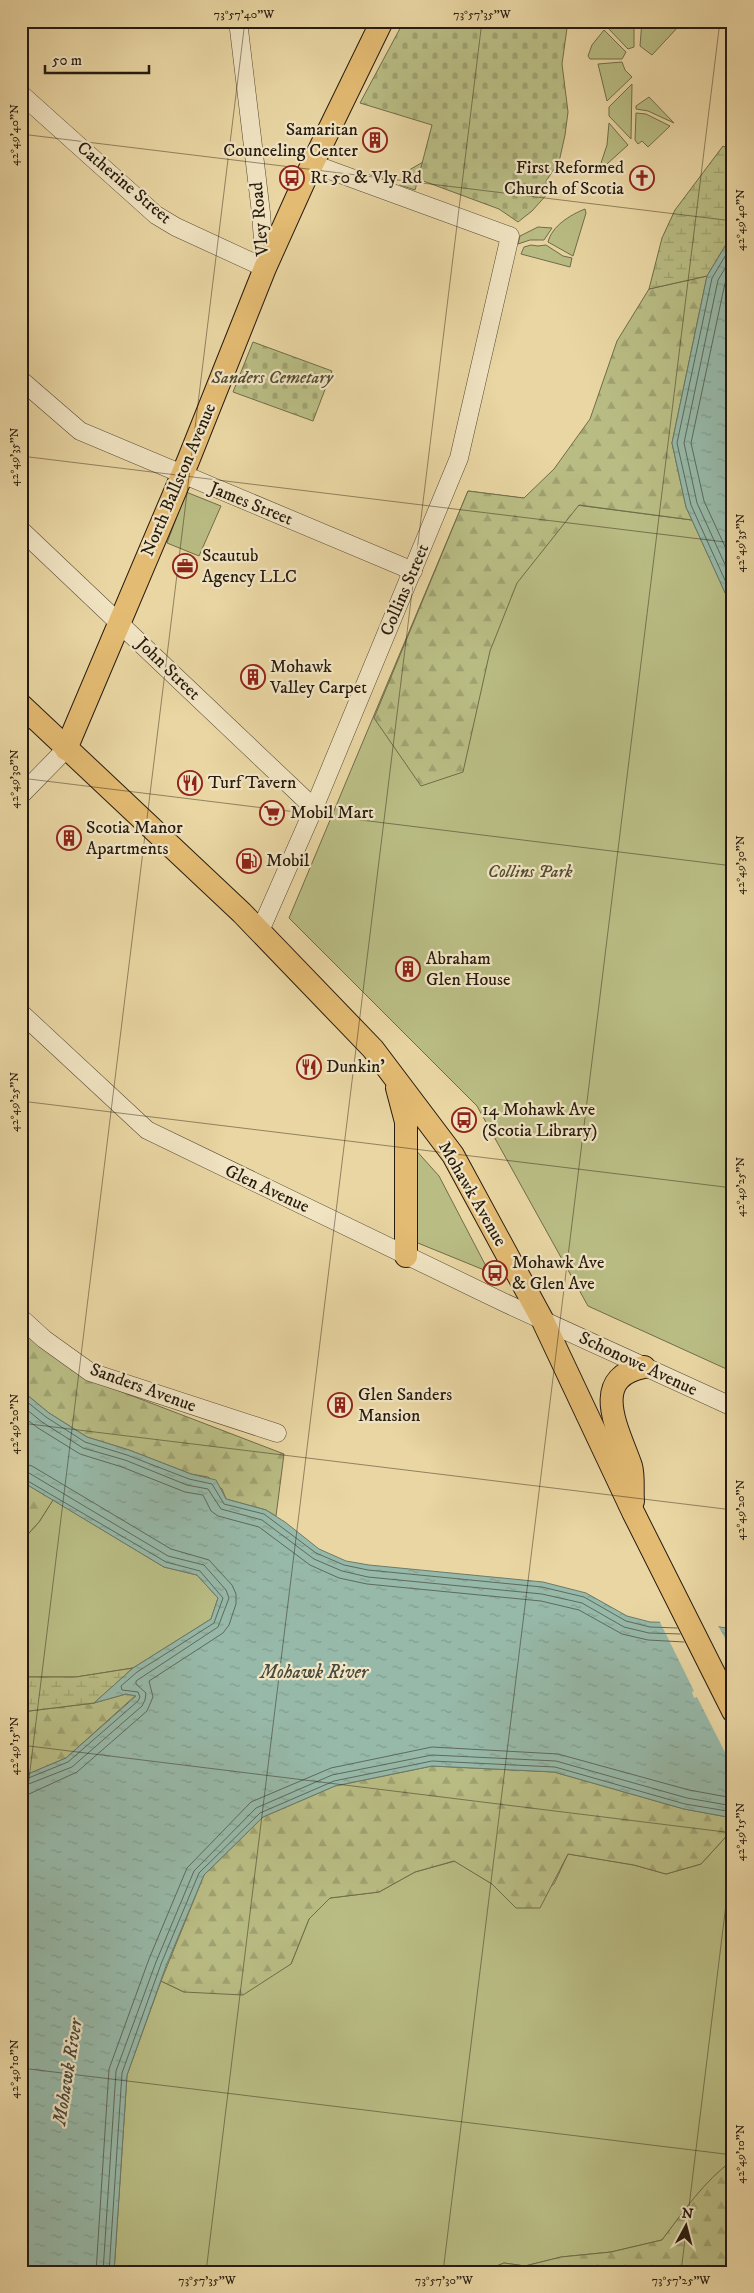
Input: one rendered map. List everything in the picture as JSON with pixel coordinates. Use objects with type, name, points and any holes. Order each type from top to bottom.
[{"type":"main road","name":"North Ballston Avenue","points":[[66,749],[182,475],[265,268],[382,21]]},
{"type":"main road","name":"Mohawk Avenue","points":[[21,704],[66,749],[260,931],[373,1049],[453,1156],[543,1321],[633,1512],[666,1574],[733,1711]]},
{"type":"main road","points":[[394,1077],[406,1122],[406,1256]]},
{"type":"main road","points":[[633,1512],[632,1468],[616,1430],[612,1392],[621,1377],[630,1370],[644,1367]]},
{"type":"street","name":"Vley Road","points":[[238,21],[261,213],[265,268]]},
{"type":"street","name":"Catherine Street","points":[[21,94],[156,215],[176,227],[265,268]]},
{"type":"street","name":"Collins Street","points":[[260,931],[314,808],[459,458],[510,236],[313,164]]},
{"type":"street","name":"James Street","points":[[21,380],[80,432],[412,571]]},
{"type":"street","name":"John Street","points":[[21,530],[314,808]]},
{"type":"street","points":[[21,795],[66,749]]},
{"type":"street","name":"Glen Avenue","points":[[21,1012],[147,1130],[543,1321]]},
{"type":"street","name":"Sanders Avenue","points":[[21,1318],[44,1339],[90,1372],[277,1433]]},
{"type":"street","name":"Schonowe Avenue","points":[[543,1321],[733,1407]]},
{"type":"green space","points":[[404,21],[568,21],[562,64],[568,112],[559,162],[546,181],[549,192],[532,211],[518,222],[499,209],[418,179],[432,125],[360,103]]},
{"type":"green space","points":[[614,21],[634,21],[634,47],[628,49],[607,27]]},
{"type":"green space","points":[[642,21],[671,21],[678,27],[652,55],[640,46]]},
{"type":"green space","points":[[604,30],[626,52],[622,59],[590,59],[588,56],[592,45]]},
{"type":"green space","points":[[622,62],[625,70],[632,77],[607,101],[598,64]]},
{"type":"green space","points":[[632,84],[631,139],[609,116],[609,107]]},
{"type":"green space","points":[[649,97],[674,123],[648,111],[636,109],[636,106]]},
{"type":"green space","points":[[636,113],[646,114],[670,126],[648,147],[642,141],[638,144],[635,140]]},
{"type":"green space","points":[[609,123],[628,145],[598,172],[607,145]]},
{"type":"green space","points":[[723,146],[733,151],[733,233],[707,276],[649,289],[662,238],[675,210]]},
{"type":"green space","points":[[423,162],[415,190],[400,185],[404,173]]},
{"type":"green space","points":[[585,209],[586,213],[573,256],[548,242],[553,231],[562,222],[573,214]]},
{"type":"green space","points":[[538,227],[552,228],[544,240],[530,240],[518,244],[520,236]]},
{"type":"green space","points":[[546,245],[563,256],[572,258],[570,267],[521,254],[524,247]]},
{"type":"green space","points":[[707,276],[672,443],[686,507],[692,520],[579,505],[517,583],[490,651],[463,772],[421,786],[374,718],[468,491],[524,498],[554,469],[590,419],[617,341],[649,289]]},
{"type":"green space","name":"Sanders Cemetary","points":[[253,342],[332,371],[313,421],[233,392]]},
{"type":"green space","name":"Collins Park","points":[[468,491],[692,520],[733,610],[733,1372],[588,1306],[477,1106],[289,918]]},
{"type":"green space","points":[[186,492],[221,506],[199,556],[167,543]]},
{"type":"green space","points":[[413,1147],[439,1176],[489,1272],[413,1241]]},
{"type":"green space","points":[[21,1328],[88,1379],[284,1454],[276,1516],[266,1510],[226,1499],[222,1489],[208,1477],[191,1474],[129,1450],[87,1437],[49,1413],[21,1390]]},
{"type":"green space","points":[[21,1481],[53,1500],[39,1522],[21,1542]]},
{"type":"green space","points":[[53,1500],[164,1567],[197,1575],[218,1598],[211,1619],[133,1668],[76,1677],[21,1677],[21,1542],[39,1522]]},
{"type":"green space","points":[[133,1668],[94,1703],[21,1712],[21,1677],[76,1677]]},
{"type":"green space","points":[[126,1694],[136,1695],[66,1758],[21,1777],[21,1712],[94,1703]]},
{"type":"green space","points":[[432,1766],[554,1772],[684,1809],[733,1818],[733,1829],[701,1864],[666,1874],[634,1865],[568,1854],[540,1908],[516,1908],[492,1884],[454,1861],[415,1872],[379,1892],[330,1898],[309,1919],[291,1964],[243,1995],[184,1992],[161,1981],[204,1875],[263,1817],[335,1786]]},
{"type":"green space","points":[[733,1829],[733,2160],[704,2187],[662,2240],[611,2252],[561,2257],[525,2266],[504,2263],[482,2272],[114,2272],[127,2075],[161,1981],[184,1992],[291,1964],[309,1919],[330,1898],[379,1892],[415,1872],[455,1861],[492,1884],[516,1908],[554,1884],[568,1854],[634,1865],[666,1874],[701,1864]]},
{"type":"green space","points":[[733,2160],[733,2272],[482,2272],[504,2263],[525,2266],[561,2257],[611,2252],[662,2240],[703,2187]]},
{"type":"water","points":[[733,233],[733,610],[686,507],[672,443],[707,276]]},
{"type":"water","name":"Mohawk River","points":[[21,1390],[49,1413],[87,1437],[129,1450],[191,1474],[216,1480],[226,1499],[266,1510],[285,1522],[319,1549],[346,1561],[369,1565],[543,1582],[586,1593],[627,1616],[650,1622],[694,1623],[733,1629],[733,1818],[684,1809],[554,1772],[432,1766],[335,1786],[263,1817],[204,1875],[166,1966],[127,2075],[114,2272],[21,2272],[21,1777],[66,1758],[136,1696],[126,1694],[94,1703],[133,1668],[211,1619],[218,1598],[197,1575],[164,1567],[21,1481]]},
{"type":"pier","points":[[659,1620],[694,1620],[717,1624],[733,1652],[733,1768],[697,1697],[694,1698],[692,1692],[694,1691]]},
{"type":"place","name":"Samaritan Counceling Center","points":[[375,140]]},
{"type":"place","name":"Rt 50 & Vly Rd","points":[[292,178]]},
{"type":"place","name":"First Reformed Church of Scotia","points":[[642,178]]},
{"type":"place","name":"Scautub Agency LLC","points":[[185,566]]},
{"type":"place","name":"Mohawk Valley Carpet","points":[[253,677]]},
{"type":"place","name":"Turf Tavern","points":[[190,783]]},
{"type":"place","name":"Mobil Mart","points":[[272,813]]},
{"type":"place","name":"Scotia Manor Apartments","points":[[69,838]]},
{"type":"place","name":"Mobil","points":[[249,861]]},
{"type":"place","name":"Abraham Glen House","points":[[408,969]]},
{"type":"place","name":"Dunkin'","points":[[309,1067]]},
{"type":"place","name":"14 Mohawk Ave (Scotia Library)","points":[[464,1120]]},
{"type":"place","name":"Mohawk Ave & Glen Ave","points":[[495,1273]]},
{"type":"place","name":"Glen Sanders Mansion","points":[[340,1405]]}]
